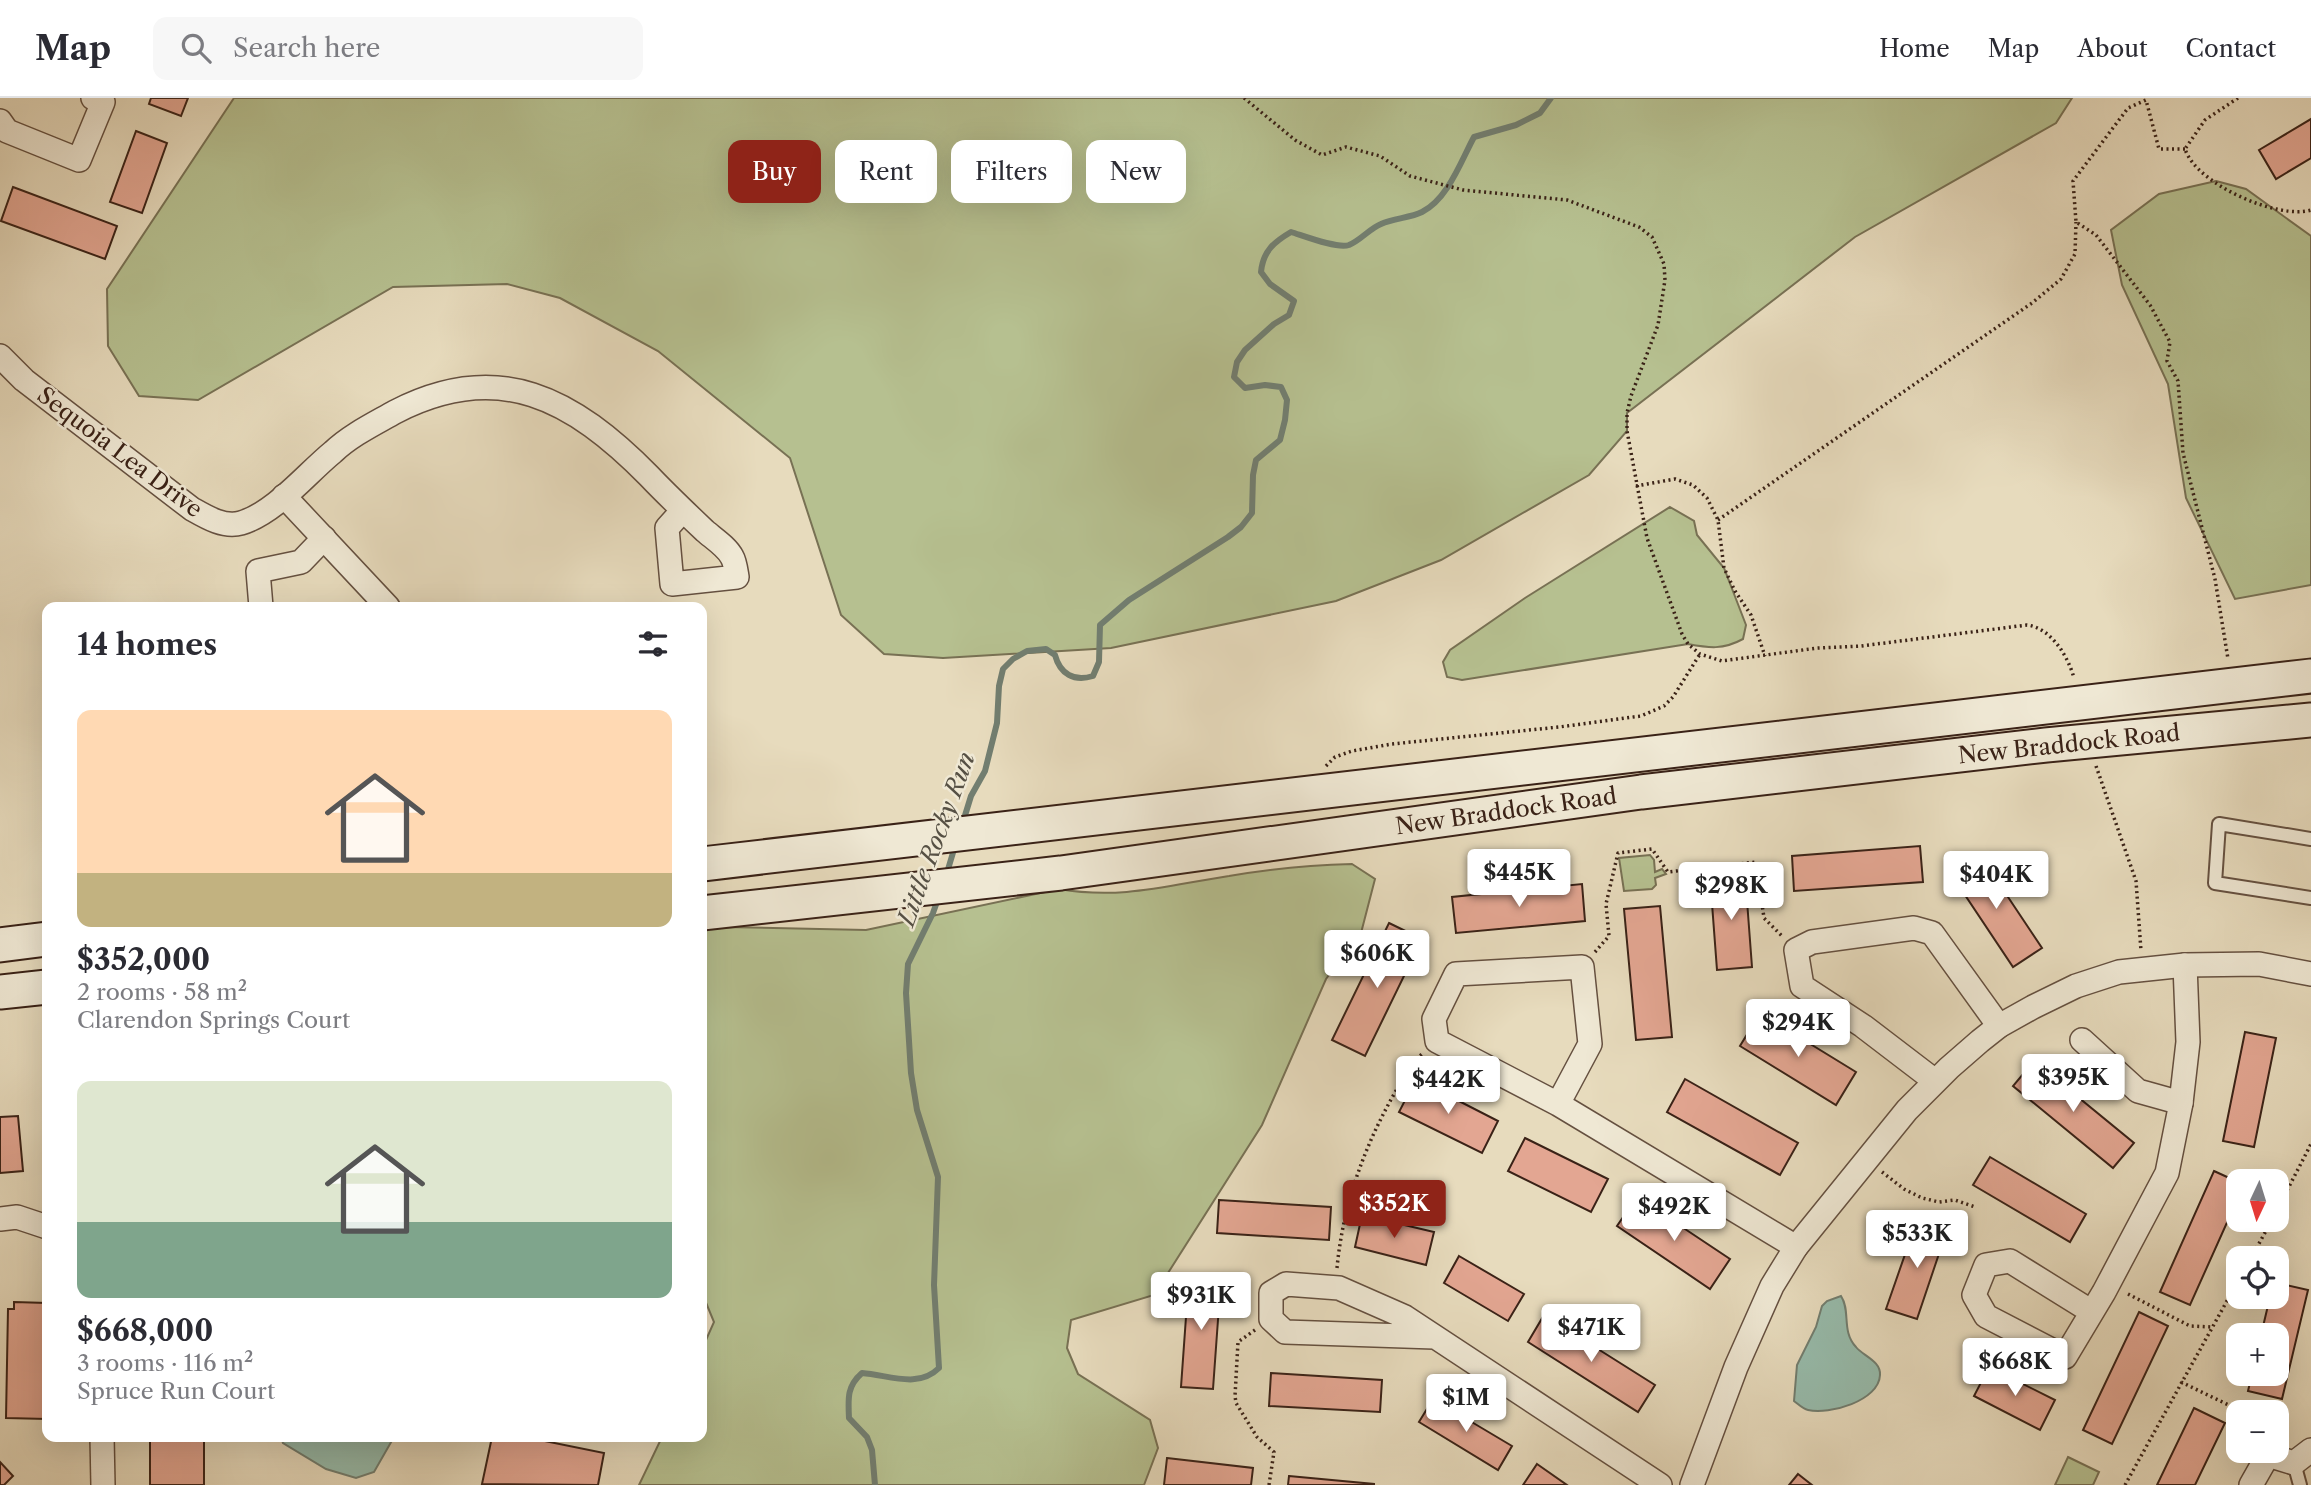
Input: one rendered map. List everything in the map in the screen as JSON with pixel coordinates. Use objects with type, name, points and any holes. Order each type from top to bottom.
[{"type":"main road","name":"New Braddock Road","points":[[707,863],[2311,676]]},
{"type":"main road","name":"New Braddock Road","points":[[707,912],[1061,873],[1641,792],[2046,745],[2311,720]]},
{"type":"main road","points":[[0,944],[42,940]]},
{"type":"main road","points":[[0,992],[42,988]]},
{"type":"street","points":[[0,106],[1,98]]},
{"type":"street","points":[[0,121],[7,131],[79,160],[103,102],[93,98]]},
{"type":"street","name":"Sequoia Lea Drive","points":[[0,356],[24,380],[192,509],[213,521],[239,524],[257,515],[284,496],[335,449],[404,408],[444,391],[481,387],[513,388],[548,399],[583,419],[618,444],[683,510]]},
{"type":"street","points":[[284,496],[382,602]]},
{"type":"street","points":[[261,602],[258,571],[302,562],[324,538]]},
{"type":"street","points":[[1935,1082],[1863,1026],[1802,986],[1796,950],[1812,942],[1888,932],[1914,929],[1932,933],[1999,1026]]},
{"type":"street","points":[[1692,1485],[1736,1367],[1772,1286],[1796,1247],[1907,1110],[1999,1026],[2076,986],[2119,972],[2185,965],[2259,964],[2311,974]]},
{"type":"street","points":[[2092,1312],[2010,1261],[1986,1265],[1973,1295],[1986,1317],[2065,1356],[2092,1312],[2167,1173],[2181,1103],[2188,1042],[2185,965]]},
{"type":"street","points":[[1558,1104],[1590,1044],[1582,967],[1456,974],[1434,1019],[1437,1041],[1558,1104],[1796,1247]]},
{"type":"street","points":[[2082,1040],[2138,1091],[2181,1103]]},
{"type":"street","points":[[0,1219],[17,1217],[42,1225]]},
{"type":"street","points":[[1434,1337],[1285,1332],[1271,1319],[1271,1293],[1286,1284],[1335,1287],[1405,1317],[1660,1485]]},
{"type":"street","points":[[102,1442],[103,1485]]},
{"type":"street","points":[[2251,1485],[2268,1455],[2302,1466]]},
{"type":"lane","points":[[2311,839],[2219,824],[2215,883],[2311,896]]},
{"type":"path","points":[[1244,98],[1295,140],[1322,155],[1346,147],[1380,156],[1410,176],[1462,190],[1567,200],[1639,228],[1652,237],[1664,264],[1665,280],[1658,326],[1631,396],[1627,431],[1647,538],[1682,634],[1688,644],[1700,654],[1722,661],[2027,625],[2035,626],[2055,643],[2067,658],[2076,687]]},
{"type":"path","points":[[2185,149],[2205,120],[2238,98]]},
{"type":"path","points":[[1718,520],[2032,303],[2060,279],[2075,254],[2073,181],[2129,108],[2146,100],[2159,149],[2185,149]]},
{"type":"path","points":[[2185,149],[2197,170],[2228,192],[2278,209],[2301,213],[2311,210]]},
{"type":"path","points":[[2076,222],[2096,235],[2150,305],[2170,342],[2167,361],[2178,382],[2183,453],[2215,579],[2230,668]]},
{"type":"path","points":[[1636,485],[1675,480],[1693,485],[1707,498],[1718,520],[1724,568],[1751,615],[1765,656]]},
{"type":"path","points":[[1325,771],[1327,763],[1335,757],[1392,744],[1641,716],[1664,706],[1673,697],[1700,654]]},
{"type":"path","points":[[2095,760],[2136,881],[2144,970]]},
{"type":"path","points":[[1582,967],[1609,936],[1606,904],[1618,853],[1652,849],[1668,872],[1756,862],[1764,918],[1796,950]]},
{"type":"path","points":[[1335,1287],[1351,1189],[1372,1136],[1414,1061],[1437,1041]]},
{"type":"path","points":[[2289,1187],[2311,1144]]},
{"type":"path","points":[[1868,1158],[1904,1189],[1922,1198],[1939,1202],[1955,1200],[1976,1207]]},
{"type":"path","points":[[2108,1283],[2189,1326],[2212,1326]]},
{"type":"path","points":[[2125,1485],[2226,1302]]},
{"type":"path","points":[[1269,1485],[1273,1452],[1257,1437],[1236,1403],[1235,1396],[1238,1342],[1271,1319]]},
{"type":"path","points":[[2181,1382],[2226,1404]]},
{"type":"shaded area","points":[[234,98],[2072,98],[2056,123],[1855,237],[1627,413],[1627,431],[1589,475],[1441,560],[1336,601],[1111,648],[943,658],[884,654],[841,615],[790,458],[658,351],[560,298],[507,284],[393,287],[198,400],[139,396],[108,346],[107,289]]},
{"type":"shaded area","points":[[2216,181],[2246,189],[2311,236],[2311,585],[2235,599],[2186,498],[2168,384],[2122,285],[2111,230],[2159,194]]},
{"type":"shaded area","points":[[1670,507],[1694,521],[1697,535],[1724,568],[1746,625],[1743,639],[1722,646],[1688,644],[1462,680],[1447,677],[1443,662],[1450,650],[1525,598]]},
{"type":"shaded area","points":[[1650,855],[1654,860],[1655,872],[1662,869],[1666,874],[1655,878],[1656,885],[1652,889],[1624,891],[1619,858]]},
{"type":"shaded area","points":[[1352,864],[1375,879],[1361,933],[1326,979],[1262,1125],[1154,1295],[1071,1320],[1067,1348],[1078,1374],[1150,1420],[1158,1448],[1144,1485],[639,1485],[660,1442],[707,1442],[707,1338],[714,1322],[707,1305],[707,929],[725,927],[866,930],[1059,889],[1125,892],[1306,866]]},
{"type":"shaded area","points":[[1841,1296],[1851,1341],[1878,1366],[1880,1375],[1871,1392],[1852,1404],[1828,1410],[1806,1409],[1794,1401],[1797,1365],[1816,1327],[1822,1306]]},
{"type":"shaded area","points":[[391,1442],[374,1472],[356,1478],[326,1469],[283,1443]]},
{"type":"shaded area","points":[[2068,1457],[2099,1472],[2093,1485],[2055,1485]]},
{"type":"building","points":[[151,98],[188,98],[181,116],[149,104]]},
{"type":"building","points":[[2311,119],[2311,158],[2276,179],[2259,150]]},
{"type":"building","points":[[136,131],[167,143],[142,213],[110,202]]},
{"type":"building","points":[[13,187],[117,226],[105,259],[1,221]]},
{"type":"building","points":[[1920,846],[1923,882],[1794,891],[1792,856]]},
{"type":"building","points":[[1980,855],[2042,948],[2013,967],[1951,874]]},
{"type":"building","points":[[1745,874],[1752,967],[1717,970],[1710,877]]},
{"type":"building","points":[[1582,884],[1585,921],[1456,933],[1452,897]]},
{"type":"building","points":[[1660,906],[1672,1037],[1636,1040],[1624,909]]},
{"type":"building","points":[[1389,923],[1422,939],[1365,1056],[1332,1040]]},
{"type":"building","points":[[1760,1013],[1856,1072],[1836,1105],[1740,1046]]},
{"type":"building","points":[[2245,1032],[2276,1038],[2254,1147],[2223,1141]]},
{"type":"building","points":[[2034,1061],[2134,1143],[2113,1168],[2013,1086]]},
{"type":"building","points":[[1416,1079],[1498,1121],[1482,1153],[1399,1112]]},
{"type":"building","points":[[1685,1079],[1798,1143],[1780,1175],[1667,1112]]},
{"type":"building","points":[[18,1116],[23,1171],[0,1173],[0,1117]]},
{"type":"building","points":[[1525,1138],[1608,1179],[1591,1212],[1508,1171]]},
{"type":"building","points":[[1990,1157],[2086,1214],[2070,1242],[1973,1185]]},
{"type":"building","points":[[2214,1171],[2226,1176],[2226,1225],[2190,1305],[2160,1292]]},
{"type":"building","points":[[1637,1197],[1730,1259],[1710,1289],[1617,1226]]},
{"type":"building","points":[[1219,1200],[1331,1207],[1329,1240],[1217,1233]]},
{"type":"building","points":[[1362,1215],[1434,1232],[1426,1265],[1355,1247]]},
{"type":"building","points":[[1917,1220],[1947,1230],[1917,1319],[1886,1309]]},
{"type":"building","points":[[1459,1256],[1524,1294],[1508,1321],[1444,1283]]},
{"type":"building","points":[[1189,1275],[1221,1278],[1213,1389],[1181,1387]]},
{"type":"building","points":[[2289,1286],[2308,1290],[2289,1370],[2289,1323],[2264,1323],[2267,1309],[2289,1309]]},
{"type":"building","points":[[14,1302],[42,1303],[42,1419],[6,1418],[8,1309],[14,1309]]},
{"type":"building","points":[[2139,1312],[2168,1326],[2112,1444],[2083,1430]]},
{"type":"building","points":[[1544,1315],[1655,1385],[1638,1412],[1528,1342]]},
{"type":"building","points":[[1989,1367],[2055,1400],[2040,1430],[1974,1396]]},
{"type":"building","points":[[1271,1373],[1382,1380],[1380,1412],[1269,1406]]},
{"type":"building","points":[[2249,1386],[2285,1386],[2282,1399],[2248,1391]]},
{"type":"building","points":[[1433,1399],[1512,1446],[1498,1470],[1419,1422]]},
{"type":"building","points":[[2194,1408],[2225,1423],[2195,1485],[2157,1485]]},
{"type":"building","points":[[150,1442],[204,1442],[204,1485],[150,1485]]},
{"type":"building","points":[[491,1442],[550,1442],[604,1453],[598,1485],[482,1484]]},
{"type":"building","points":[[1167,1458],[1253,1468],[1251,1485],[1164,1485]]},
{"type":"building","points":[[0,1462],[13,1476],[4,1485],[0,1485]]},
{"type":"building","points":[[1537,1464],[1567,1485],[1523,1485]]},
{"type":"building","points":[[1798,1474],[1812,1485],[1789,1485]]},
{"type":"building","points":[[1289,1476],[1374,1484],[1374,1485],[1288,1485]]},
{"type":"waterway","name":"Little Rocky Run","points":[[963,822],[971,796],[985,771],[997,723],[1003,669],[1027,651],[1046,649],[1055,655],[1060,667],[1069,675],[1080,678],[1093,676],[1099,662],[1100,625],[1129,600],[1228,537],[1241,527],[1252,513],[1256,460],[1280,440],[1287,400],[1281,387],[1265,385],[1245,388],[1234,377],[1237,362],[1245,350],[1274,324],[1289,315],[1294,301],[1270,284],[1261,272],[1264,258],[1270,248],[1291,232],[1329,244],[1349,245],[1381,224],[1422,212],[1446,189],[1474,137],[1516,125],[1540,113],[1551,98]]},
{"type":"waterway","name":"Little Rocky Run","points":[[946,876],[955,846]]},
{"type":"waterway","name":"Little Rocky Run","points":[[875,1485],[872,1450],[867,1437],[849,1418],[849,1398],[853,1383],[862,1373],[913,1379],[922,1378],[939,1368],[934,1285],[938,1177],[917,1110],[911,1073],[906,993],[908,964],[939,896]]}]
